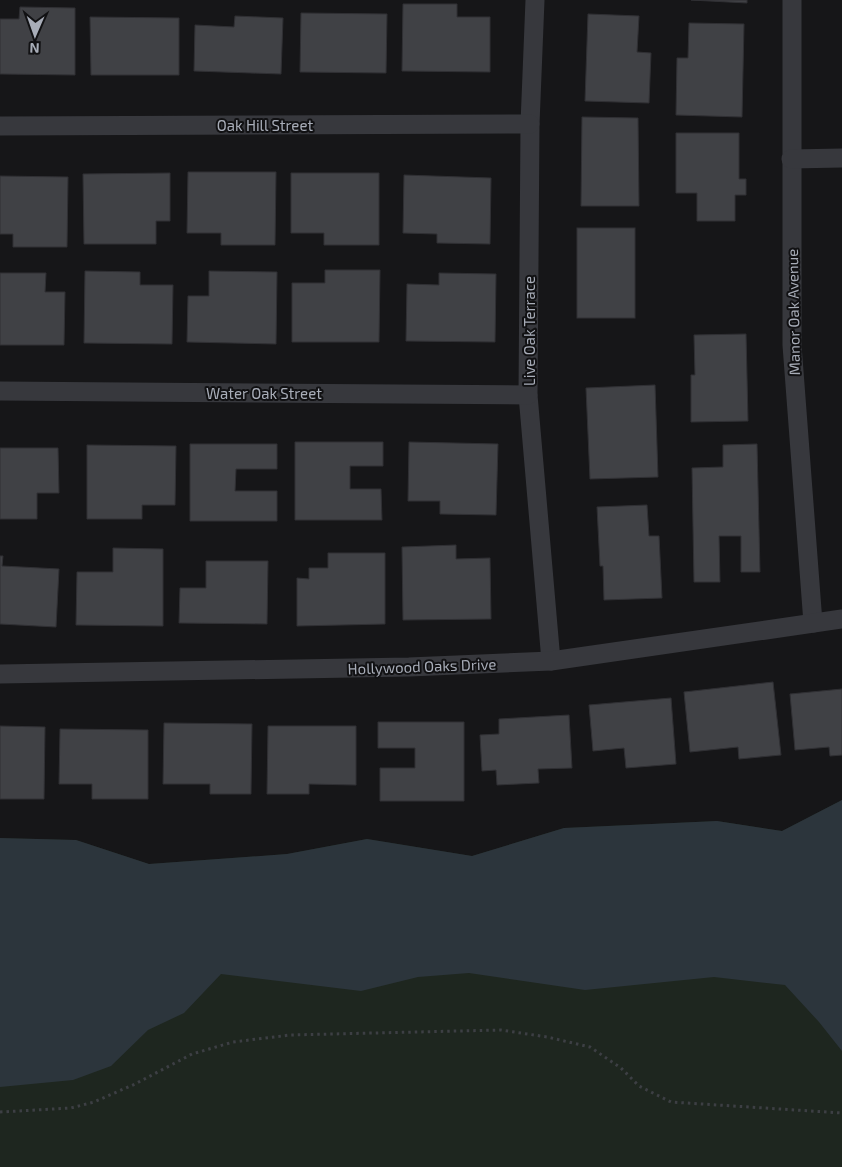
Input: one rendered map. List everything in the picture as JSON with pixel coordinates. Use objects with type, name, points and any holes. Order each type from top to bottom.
[{"type":"street","name":"Live Oak Terrace","points":[[535,0],[530,124],[528,394],[551,661]]},
{"type":"street","name":"Manor Oak Avenue","points":[[792,0],[792,345],[813,623]]},
{"type":"street","name":"Oak Hill Street","points":[[0,126],[530,124]]},
{"type":"street","points":[[791,159],[842,158]]},
{"type":"street","name":"Water Oak Street","points":[[0,391],[528,394]]},
{"type":"street","name":"Hollywood Oaks Drive","points":[[0,674],[399,668],[551,661],[842,619]]},
{"type":"path","points":[[0,1112],[71,1108],[94,1102],[192,1054],[233,1042],[290,1035],[501,1030],[547,1037],[590,1047],[621,1068],[640,1086],[671,1102],[842,1113]]},
{"type":"shaded area","points":[[842,800],[842,1167],[0,1167],[0,838],[76,840],[149,864],[287,854],[367,839],[472,856],[564,828],[717,821],[782,831]]},
{"type":"shaded area","points":[[842,800],[842,1051],[819,1022],[785,985],[714,977],[585,990],[469,973],[418,977],[361,991],[221,974],[184,1013],[148,1030],[111,1066],[73,1080],[0,1087],[0,838],[76,840],[149,864],[287,854],[367,839],[472,856],[564,828],[717,821],[782,831]]},
{"type":"building","points":[[691,0],[747,0],[747,3]]},
{"type":"building","points":[[403,4],[457,4],[457,17],[490,17],[490,72],[402,71]]},
{"type":"building","points":[[20,7],[75,8],[75,75],[0,74],[0,19],[19,19]]},
{"type":"building","points":[[301,13],[387,14],[386,73],[300,72]]},
{"type":"building","points":[[588,14],[639,16],[637,52],[651,53],[649,103],[585,101]]},
{"type":"building","points":[[235,16],[283,18],[281,74],[194,71],[195,25],[234,27]]},
{"type":"building","points":[[90,17],[179,18],[179,75],[91,75]]},
{"type":"building","points":[[689,23],[744,24],[742,117],[676,115],[677,58],[688,58]]},
{"type":"building","points":[[582,117],[638,118],[639,206],[581,206]]},
{"type":"building","points":[[676,133],[739,133],[739,179],[746,179],[746,195],[735,195],[735,221],[697,221],[697,193],[676,193]]},
{"type":"building","points":[[188,172],[276,172],[275,245],[221,245],[221,233],[187,233]]},
{"type":"building","points":[[170,173],[170,221],[156,221],[156,244],[84,244],[83,174]]},
{"type":"building","points":[[291,173],[379,173],[379,245],[324,245],[324,233],[291,233]]},
{"type":"building","points":[[404,175],[491,178],[490,244],[437,243],[437,234],[403,233]]},
{"type":"building","points":[[0,176],[68,177],[67,247],[13,247],[13,234],[0,234]]},
{"type":"building","points":[[577,228],[635,228],[635,318],[577,318]]},
{"type":"building","points":[[325,270],[380,270],[379,342],[292,342],[292,283],[325,283]]},
{"type":"building","points":[[85,271],[140,272],[140,285],[173,285],[172,344],[84,343]]},
{"type":"building","points":[[209,271],[277,272],[276,344],[187,342],[188,296],[209,296]]},
{"type":"building","points":[[0,273],[46,273],[45,292],[65,292],[64,345],[0,345]]},
{"type":"building","points":[[439,273],[496,274],[495,342],[406,341],[407,284],[439,285]]},
{"type":"building","points":[[746,334],[748,421],[691,422],[691,375],[695,375],[694,335]]},
{"type":"building","points":[[655,385],[658,477],[590,479],[586,388]]},
{"type":"building","points":[[295,442],[383,442],[383,466],[350,466],[350,489],[381,489],[382,520],[295,520]]},
{"type":"building","points":[[409,442],[498,444],[496,515],[440,514],[440,501],[408,501]]},
{"type":"building","points":[[190,444],[277,444],[277,469],[236,469],[235,491],[277,491],[277,521],[190,521]]},
{"type":"building","points":[[757,444],[760,572],[741,572],[741,536],[719,536],[720,582],[694,582],[692,468],[723,467],[723,445]]},
{"type":"building","points":[[87,445],[176,446],[175,505],[142,505],[142,519],[87,519]]},
{"type":"building","points":[[0,448],[58,448],[59,493],[37,493],[37,519],[0,519]]},
{"type":"building","points":[[647,505],[649,536],[659,536],[662,598],[604,600],[603,566],[600,566],[597,507]]},
{"type":"building","points":[[456,545],[456,559],[490,558],[491,619],[403,620],[402,547]]},
{"type":"building","points":[[113,548],[163,549],[163,626],[76,625],[77,572],[113,572]]},
{"type":"building","points":[[328,553],[385,553],[385,624],[297,626],[297,578],[309,579],[309,568],[328,568]]},
{"type":"building","points":[[0,556],[3,556],[2,566],[59,569],[56,627],[0,624]]},
{"type":"building","points":[[206,561],[268,561],[267,624],[179,623],[180,588],[206,588]]},
{"type":"building","points":[[773,682],[781,755],[739,759],[738,747],[690,752],[684,692]]},
{"type":"building","points":[[842,689],[842,755],[830,756],[829,747],[795,750],[790,694]]},
{"type":"building","points":[[671,698],[676,764],[626,768],[624,748],[593,751],[589,705]]},
{"type":"building","points":[[569,715],[572,768],[538,769],[539,783],[497,785],[496,770],[482,771],[480,735],[499,734],[499,719]]},
{"type":"building","points":[[378,722],[464,722],[464,801],[380,801],[380,768],[415,768],[415,748],[378,748]]},
{"type":"building","points":[[164,723],[252,724],[251,794],[210,794],[210,784],[163,784]]},
{"type":"building","points":[[0,726],[45,727],[44,799],[0,799]]},
{"type":"building","points":[[268,726],[356,726],[356,785],[309,784],[309,794],[267,794]]},
{"type":"building","points":[[60,729],[148,730],[148,799],[92,799],[92,784],[59,784]]}]
